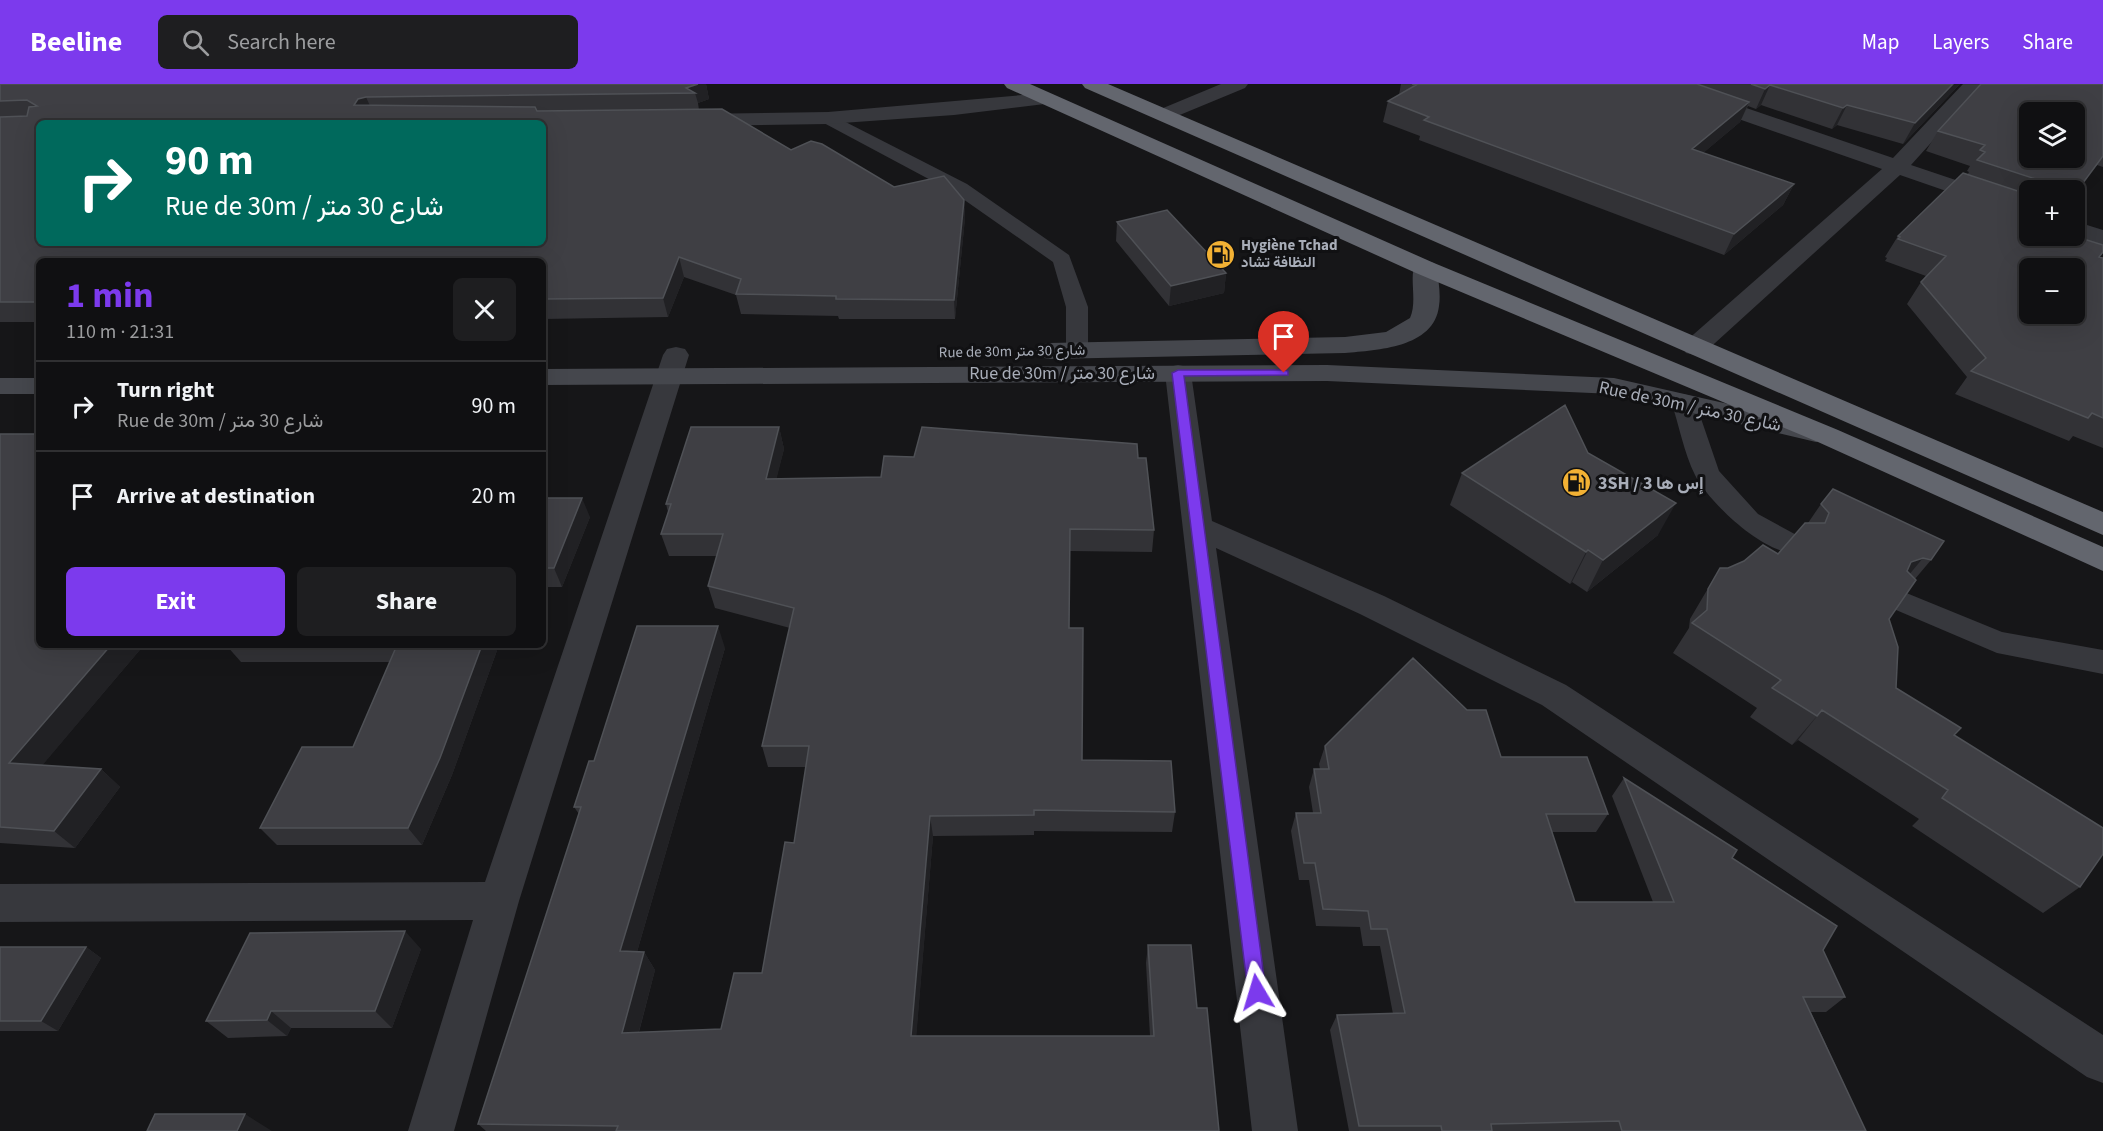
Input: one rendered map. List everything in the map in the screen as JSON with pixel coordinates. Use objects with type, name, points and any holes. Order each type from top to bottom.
[{"type":"highway","points":[[1014,84],[1425,268],[1828,436],[2103,560]]},
{"type":"highway","points":[[1092,84],[2103,524]]},
{"type":"street","points":[[1163,115],[1238,84]]},
{"type":"street","points":[[1657,84],[2019,209]]},
{"type":"street","points":[[1695,347],[1896,168],[1974,84]]},
{"type":"street","points":[[673,120],[828,118],[954,110],[1046,99]]},
{"type":"street","points":[[2085,232],[2103,238]]},
{"type":"street","name":"Rue de 30m شارع 30 متر","points":[[546,356],[674,365],[1077,351],[1346,345],[1390,340],[1416,328],[1426,310],[1425,268]]},
{"type":"street","points":[[0,364],[36,363]]},
{"type":"street","points":[[431,1131],[499,901],[674,365]]},
{"type":"street","name":"Rue de 30m / شارع 30 متر","points":[[546,377],[674,365],[1178,373],[1327,373],[1614,386],[1828,436]]},
{"type":"street","points":[[1178,373],[1275,1131]]},
{"type":"street","points":[[0,386],[36,386]]},
{"type":"street","points":[[1198,527],[1372,605],[1554,695],[2103,1061]]},
{"type":"street","points":[[0,903],[499,901]]},
{"type":"lane","points":[[828,118],[960,188],[1062,259],[1077,307],[1077,351]]},
{"type":"lane","points":[[1683,401],[1707,474],[1749,521],[1792,545]]},
{"type":"lane","points":[[1899,600],[1997,642],[2103,662]]},
{"type":"building","points":[[0,84],[698,84],[686,88],[695,93],[366,97],[358,99],[354,105],[535,107],[537,111],[722,109],[791,150],[811,141],[822,144],[894,187],[944,176],[964,200],[954,300],[836,299],[836,296],[736,294],[741,279],[679,257],[663,298],[546,299],[546,258],[36,258],[36,302],[0,302],[0,117],[27,116],[29,107],[37,106],[27,100],[0,101]]},
{"type":"building","points":[[1412,84],[1697,84],[1749,102],[1692,149],[1794,184],[1734,234],[1424,120],[1429,117],[1388,101],[1416,85]]},
{"type":"building","points":[[1751,84],[1953,84],[1915,123],[1847,105],[1843,108],[1770,85],[1765,89]]},
{"type":"building","points":[[1981,84],[2103,84],[2103,156],[2085,180],[2039,180],[1977,160],[1985,152],[1980,150],[1985,145],[1938,131]]},
{"type":"building","points":[[1963,173],[2019,191],[2019,246],[2085,246],[2085,239],[2103,245],[2103,252],[2099,257],[2103,258],[2103,418],[2092,413],[2088,418],[1971,371],[1986,358],[1921,282],[1946,256],[1898,239],[1900,237],[1898,236]]},
{"type":"building","points":[[1167,210],[1226,273],[1171,286],[1117,222]]},
{"type":"building","points":[[1565,405],[1588,453],[1676,503],[1603,560],[1588,550],[1586,552],[1462,473]]},
{"type":"building","points":[[691,427],[779,427],[766,479],[881,477],[884,456],[914,457],[922,427],[1137,444],[1138,458],[1146,458],[1154,530],[1070,529],[1069,628],[1083,628],[1082,760],[1171,761],[1175,812],[1034,810],[1034,815],[930,816],[911,1036],[1154,1036],[1148,945],[1191,945],[1197,1008],[1207,1008],[1219,1131],[616,1131],[618,1126],[478,1124],[581,807],[574,807],[589,761],[594,761],[637,626],[718,626],[620,951],[644,952],[622,1033],[721,1029],[734,973],[762,973],[785,842],[794,843],[809,746],[762,746],[794,608],[708,586],[723,534],[661,534],[671,504],[666,504]]},
{"type":"building","points":[[0,434],[36,434],[36,648],[108,648],[9,763],[101,769],[54,831],[0,827]]},
{"type":"building","points":[[1833,489],[1944,541],[1931,560],[1923,558],[1911,562],[1907,571],[1916,580],[1889,619],[1898,647],[1896,688],[1961,728],[1954,735],[2103,828],[2103,854],[2080,887],[1942,798],[1948,790],[1822,710],[1817,716],[1772,688],[1781,680],[1692,623],[1707,610],[1708,589],[1720,568],[1728,568],[1744,561],[1763,545],[1778,554],[1805,523],[1825,523],[1829,513],[1821,504]]},
{"type":"building","points":[[546,498],[582,498],[554,568],[546,568]]},
{"type":"building","points":[[396,648],[481,648],[440,758],[408,828],[260,828],[302,747],[353,747]]},
{"type":"building","points":[[1413,658],[1467,710],[1486,710],[1501,757],[1587,757],[1608,814],[1546,814],[1575,902],[1674,902],[1624,778],[1737,850],[1732,858],[1837,926],[1823,950],[1845,997],[1803,997],[1866,1131],[1622,1131],[1619,1121],[1491,1124],[1492,1131],[1442,1131],[1441,1126],[1359,1126],[1337,1015],[1405,1013],[1387,929],[1371,929],[1368,911],[1323,909],[1315,863],[1304,863],[1296,813],[1321,813],[1314,769],[1329,769],[1325,746]]},
{"type":"building","points":[[405,931],[375,1011],[271,1011],[267,1020],[206,1021],[250,933]]},
{"type":"building","points":[[0,947],[86,947],[41,1021],[0,1021]]},
{"type":"building","points":[[155,1114],[245,1114],[237,1131],[147,1131]]},
{"type":"place","name":"Hygiène Tchad النظافة تشاد","points":[[1220,254]]},
{"type":"place","name":"3SH / 3 إس ها","points":[[1577,483]]},
{"type":"route","points":[[1257,992],[1178,373],[1284,373]]}]
